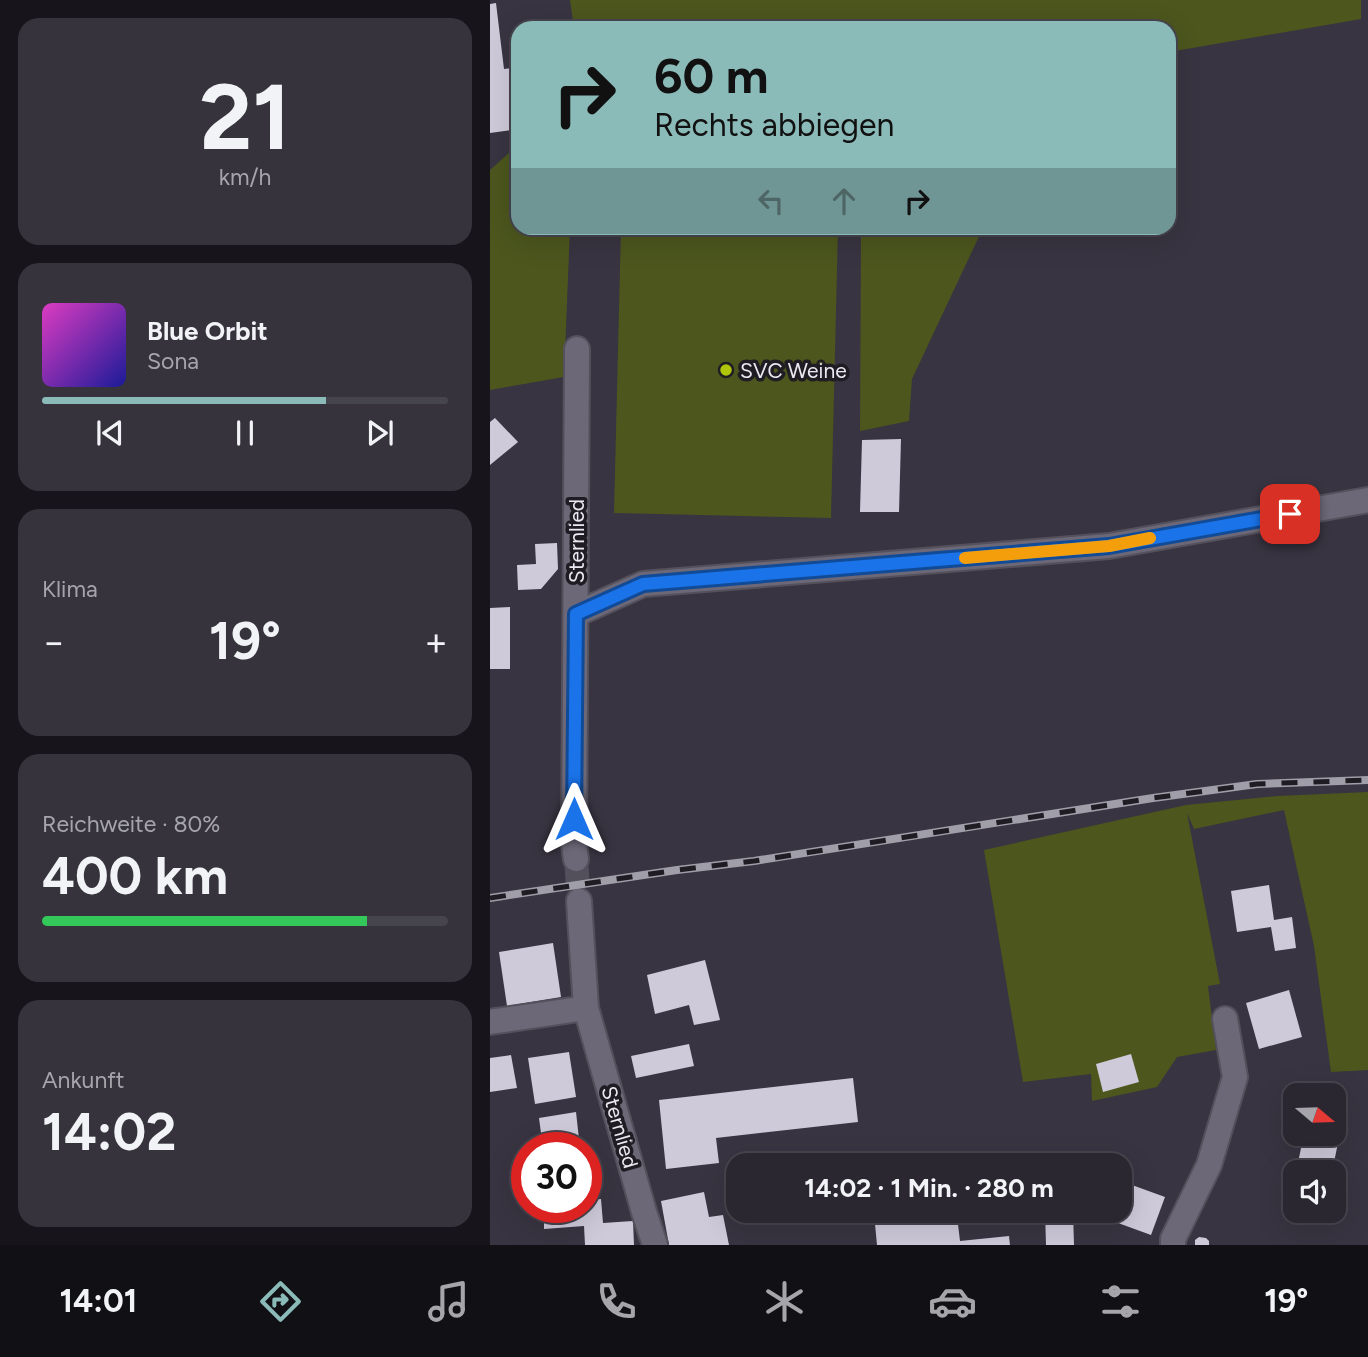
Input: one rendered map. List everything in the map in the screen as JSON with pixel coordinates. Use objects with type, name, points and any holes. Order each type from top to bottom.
[{"type":"street","name":"Sternlied","points":[[576,859],[573,845],[577,349]]},
{"type":"street","points":[[576,614],[643,584],[1109,546],[1368,500]]},
{"type":"street","name":"Sternlied","points":[[579,901],[586,1008],[655,1245]]},
{"type":"street","points":[[490,1022],[586,1008]]},
{"type":"street","points":[[1173,1245],[1173,1239],[1209,1165],[1235,1077],[1225,1019]]},
{"type":"green space","points":[[570,0],[1361,0],[1361,19],[1176,51],[1176,21],[573,21]]},
{"type":"green space","points":[[511,152],[511,235],[570,235],[564,377],[490,390],[490,170]]},
{"type":"green space","name":"SVC Weine","points":[[621,235],[838,235],[831,518],[614,513]]},
{"type":"green space","points":[[861,235],[980,235],[912,379],[909,421],[860,431]]},
{"type":"green space","points":[[1368,792],[1368,1070],[1331,1072],[1314,946],[1284,810],[1194,829],[1187,813],[1220,984],[1208,986],[1216,1050],[1177,1057],[1157,1087],[1092,1101],[1091,1074],[1023,1082],[984,850],[1186,805],[1278,796]]},
{"type":"building","points":[[496,3],[504,69],[511,68],[511,130],[490,133],[490,4]]},
{"type":"building","points":[[495,418],[518,442],[490,465],[490,422]]},
{"type":"building","points":[[901,439],[899,512],[860,512],[862,440]]},
{"type":"building","points":[[557,543],[558,569],[541,589],[518,590],[517,565],[536,564],[535,544]]},
{"type":"building","points":[[510,607],[510,669],[490,669],[490,608]]},
{"type":"building","points":[[1269,885],[1274,920],[1292,917],[1296,948],[1275,951],[1271,927],[1237,932],[1231,891]]},
{"type":"building","points":[[553,943],[561,997],[507,1006],[499,952]]},
{"type":"building","points":[[705,960],[720,1020],[694,1025],[689,1005],[655,1014],[647,975]]},
{"type":"building","points":[[1289,990],[1302,1037],[1259,1049],[1246,1003]]},
{"type":"building","points":[[689,1044],[694,1066],[636,1078],[631,1056]]},
{"type":"building","points":[[569,1052],[576,1097],[535,1104],[528,1058]]},
{"type":"building","points":[[1131,1054],[1139,1082],[1103,1092],[1096,1064]]},
{"type":"building","points":[[511,1055],[517,1088],[490,1092],[490,1058]]},
{"type":"building","points":[[853,1078],[858,1122],[716,1138],[719,1163],[666,1169],[659,1100]]},
{"type":"building","points":[[576,1112],[578,1132],[541,1132],[539,1118]]},
{"type":"building","points":[[1301,1146],[1337,1146],[1334,1160],[1299,1160]]},
{"type":"building","points":[[1132,1185],[1165,1197],[1151,1235],[1118,1223],[1132,1223]]},
{"type":"building","points":[[704,1192],[709,1217],[723,1215],[729,1245],[669,1245],[661,1201]]},
{"type":"building","points":[[602,1211],[603,1223],[633,1221],[634,1245],[585,1245],[584,1226],[544,1229],[544,1223],[602,1223]]},
{"type":"building","points":[[958,1223],[960,1241],[1009,1236],[1010,1245],[877,1245],[875,1224]]},
{"type":"building","points":[[1045,1223],[1073,1223],[1074,1245],[1046,1245]]},
{"type":"building","points":[[1199,1237],[1206,1238],[1209,1245],[1195,1245],[1195,1240]]},
{"type":"tunnel","points":[[576,859],[579,901]]},
{"type":"railway","points":[[490,898],[754,861],[1257,784],[1368,780]]},
{"type":"slow traffic","points":[[965,558],[1109,546],[1150,538]]},
{"type":"place","name":"SVC Weine","points":[[726,370]]},
{"type":"route","points":[[574,819],[576,614],[643,584],[1109,546],[1290,514]]}]
